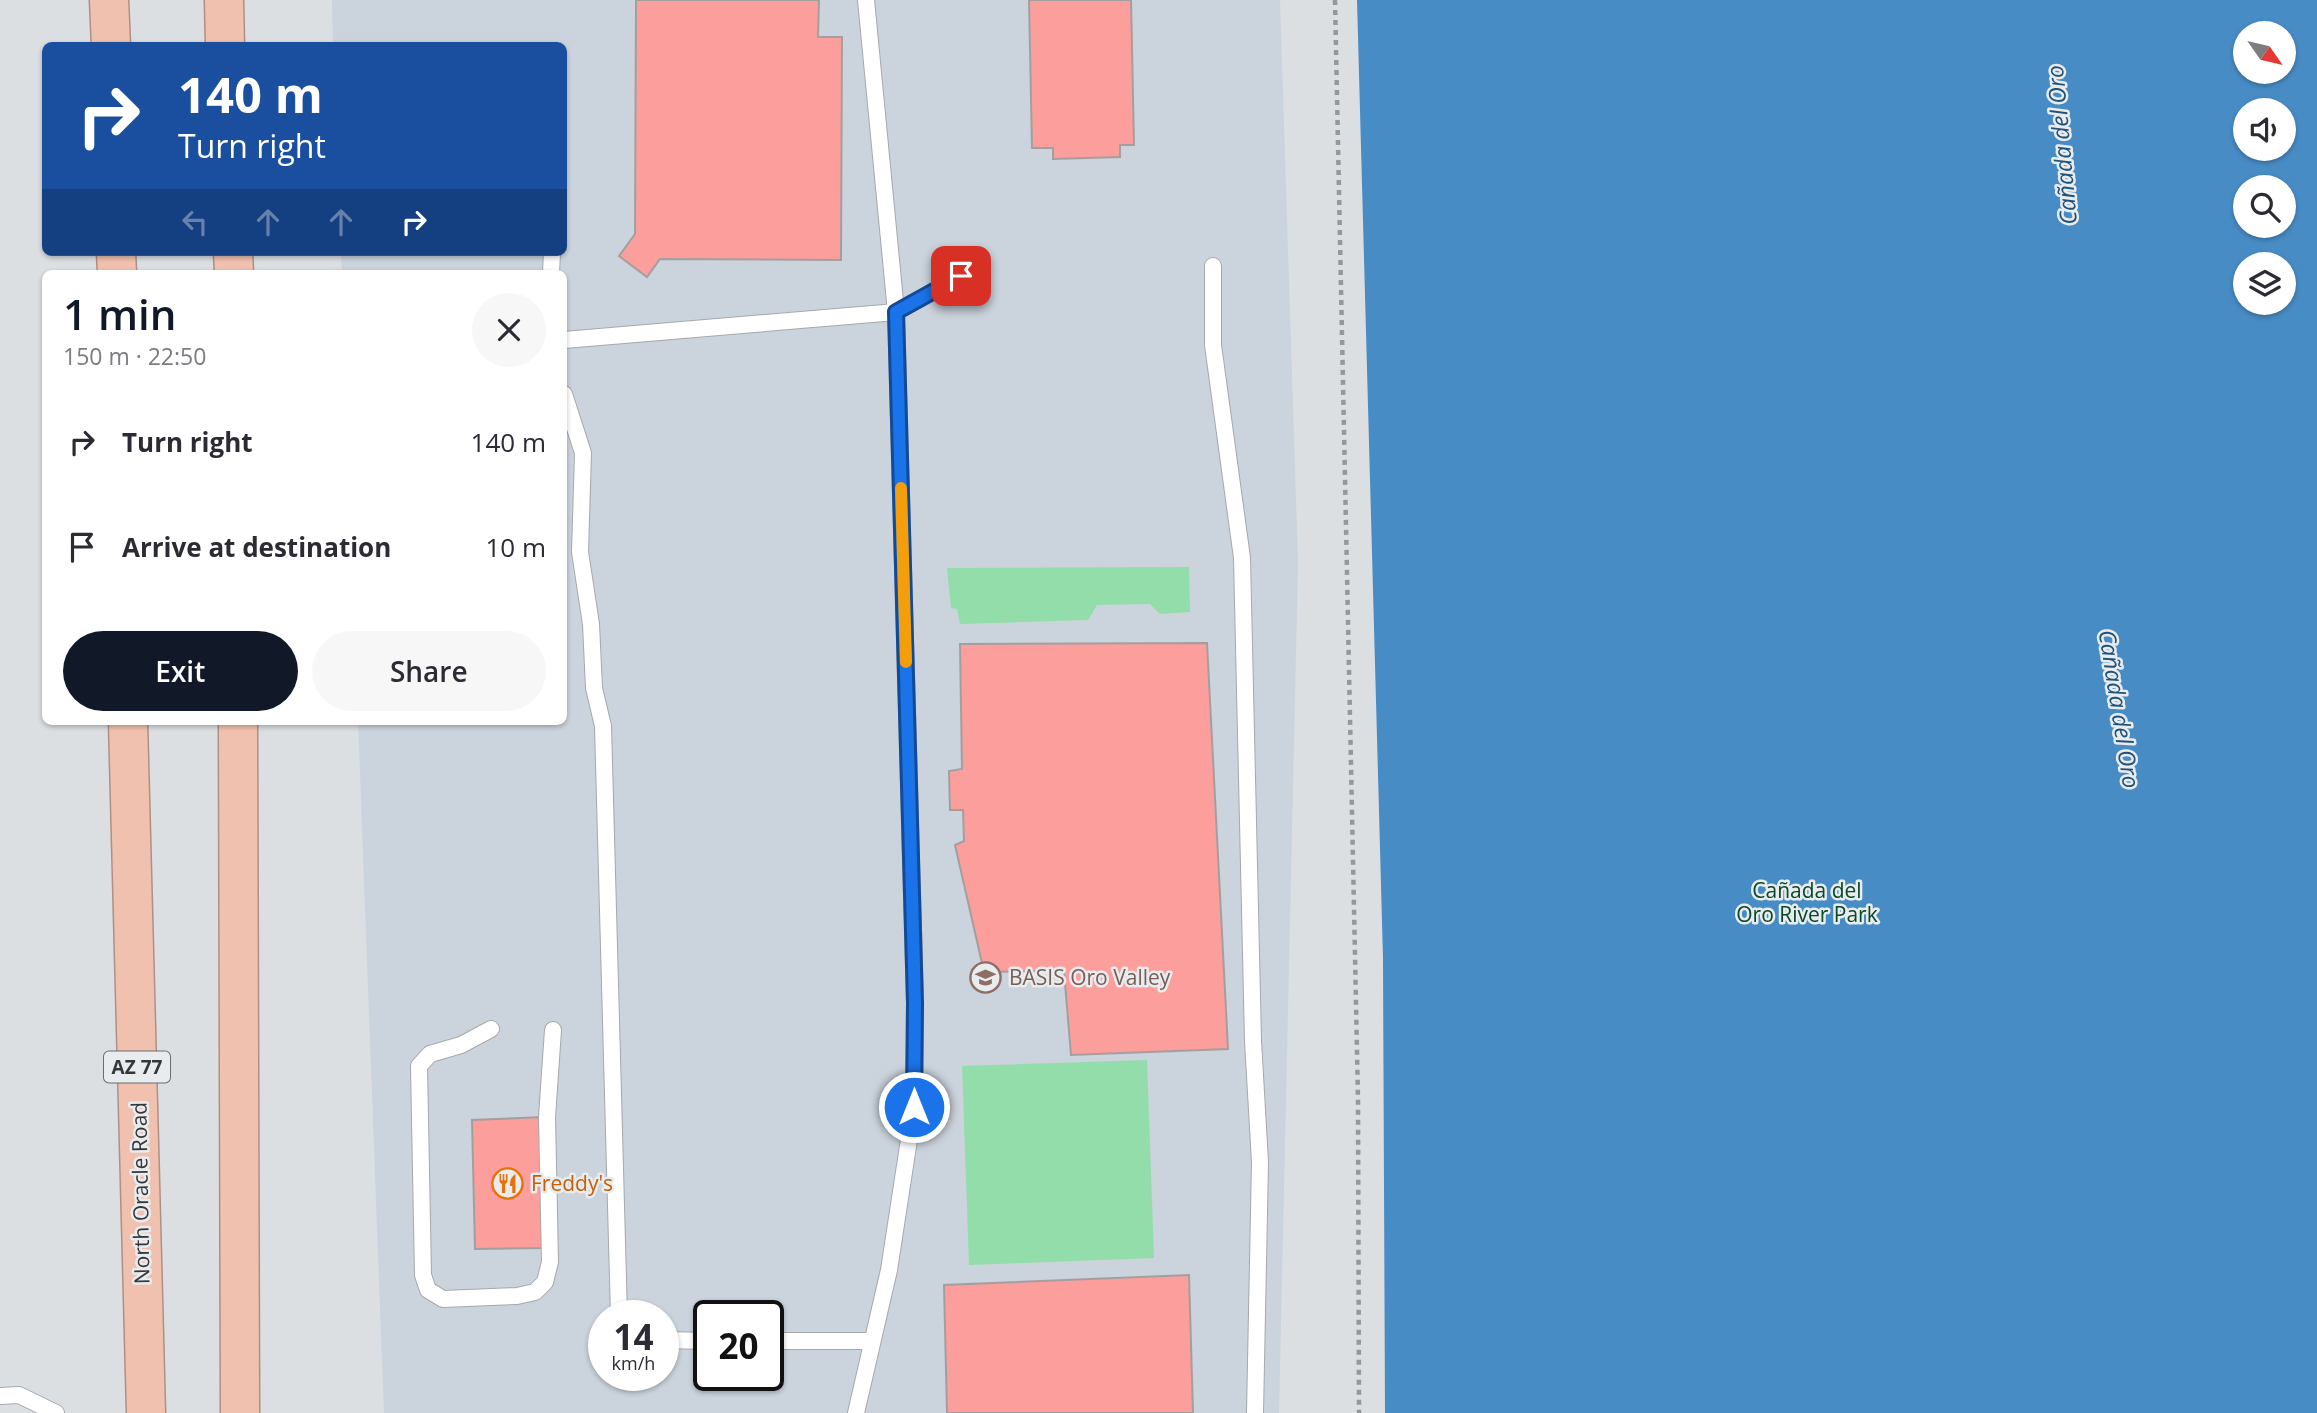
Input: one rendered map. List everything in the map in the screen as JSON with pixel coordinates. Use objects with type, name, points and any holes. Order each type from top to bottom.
[{"type":"highway","points":[[110,0],[111,42]]},
{"type":"highway","points":[[224,0],[225,42]]},
{"type":"highway","name":"North Oracle Road","points":[[128,725],[146,1413]]},
{"type":"highway","points":[[238,725],[240,1413]]},
{"type":"lane","points":[[856,1413],[889,1270],[914,1107],[915,1003],[896,312],[866,0]]},
{"type":"lane","points":[[1213,266],[1213,345],[1242,558],[1253,1041],[1260,1162],[1255,1413]]},
{"type":"lane","points":[[567,340],[896,312],[961,276]]},
{"type":"lane","points":[[567,403],[583,453],[580,552],[591,624],[594,688],[603,726],[619,1300]]},
{"type":"lane","points":[[491,1029],[461,1045],[430,1054],[419,1066],[424,1275],[428,1290],[443,1299],[517,1296],[535,1292],[545,1282],[550,1262],[547,1117],[553,1030]]},
{"type":"lane","points":[[784,1341],[872,1341]]},
{"type":"lane","points":[[0,1396],[19,1395],[56,1413]]},
{"type":"path","points":[[1335,0],[1358,1100],[1359,1413]]},
{"type":"shaded area","points":[[332,0],[1280,0],[1298,563],[1279,1413],[384,1413],[358,725],[567,725],[567,270],[342,270],[341,256],[567,256],[567,42],[333,42]]},
{"type":"green space","points":[[1189,567],[1190,612],[1160,614],[1150,604],[1097,605],[1088,620],[960,624],[957,609],[951,608],[947,568]]},
{"type":"green space","points":[[1147,1060],[1154,1258],[969,1265],[962,1066]]},
{"type":"water","name":"Cañada del Oro River Park","points":[[1357,0],[2317,0],[2317,1413],[1385,1413],[1383,959]]},
{"type":"building","points":[[636,0],[819,0],[818,37],[842,37],[841,260],[660,259],[647,277],[619,256],[635,234]]},
{"type":"building","points":[[1029,0],[1131,0],[1134,145],[1120,145],[1120,157],[1053,159],[1053,148],[1032,148]]},
{"type":"building","name":"BASIS Oro Valley","points":[[1207,643],[1228,1049],[1071,1055],[1064,971],[984,972],[955,845],[964,841],[963,810],[950,810],[949,771],[962,769],[960,644]]},
{"type":"building","name":"Freddy's","points":[[543,1117],[543,1248],[475,1249],[472,1120]]},
{"type":"building","points":[[1189,1275],[1193,1413],[947,1413],[944,1285]]},
{"type":"slow traffic","points":[[901,488],[906,662]]},
{"type":"place","name":"BASIS Oro Valley","points":[[986,978]]},
{"type":"place","name":"Freddy's","points":[[508,1184]]},
{"type":"route","points":[[914,1107],[915,1003],[896,312],[961,276]]},
{"type":"water label","name":"Cañada del Oro","points":[[2062,145]]},
{"type":"water label","name":"Cañada del Oro","points":[[2119,709]]}]
